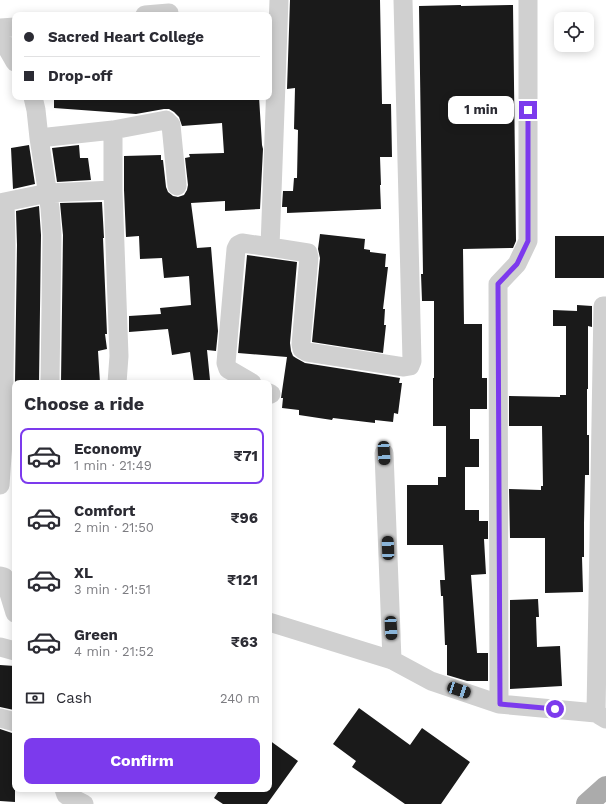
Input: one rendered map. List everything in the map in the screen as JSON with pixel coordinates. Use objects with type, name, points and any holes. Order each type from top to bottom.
[{"type":"main road","points":[[587,804],[606,786]]},
{"type":"street","points":[[270,246],[279,0]]},
{"type":"street","points":[[246,380],[228,370],[226,363],[236,249],[238,245],[242,243],[270,246],[308,253],[309,257],[301,344],[302,349],[307,352],[404,367],[410,366],[412,361],[403,0]]},
{"type":"street","points":[[500,704],[498,284],[517,264],[528,241],[528,0]]},
{"type":"street","points":[[0,28],[12,27]]},
{"type":"street","points":[[0,36],[12,57]]},
{"type":"street","points":[[34,100],[48,193],[52,235],[50,380]]},
{"type":"street","points":[[39,138],[113,130],[166,120],[171,125],[177,186]]},
{"type":"street","points":[[113,130],[113,190],[118,356],[117,380]]},
{"type":"street","points":[[0,485],[3,442],[2,203],[48,193],[113,190]]},
{"type":"street","points":[[272,623],[392,660],[431,681],[500,704],[601,716],[604,306]]},
{"type":"street","points":[[384,453],[392,660]]},
{"type":"street","points":[[6,575],[12,600]]},
{"type":"street","points":[[0,647],[12,650]]},
{"type":"street","points":[[0,718],[12,721]]},
{"type":"street","points":[[65,792],[66,795],[84,804]]},
{"type":"building","points":[[290,0],[380,0],[382,104],[391,104],[392,157],[380,157],[381,209],[287,213],[287,207],[282,207],[283,191],[293,191],[294,178],[297,178],[298,130],[294,129],[295,88],[287,89]]},
{"type":"building","points":[[513,5],[516,241],[513,248],[463,249],[464,324],[482,324],[482,378],[487,378],[487,409],[470,409],[470,439],[479,439],[479,467],[465,467],[465,510],[479,510],[479,521],[488,521],[488,539],[484,539],[486,574],[471,575],[477,653],[488,653],[488,681],[467,681],[447,675],[447,645],[445,645],[443,596],[441,596],[440,580],[445,580],[443,545],[407,545],[407,485],[438,485],[438,477],[446,477],[446,426],[433,426],[434,301],[422,301],[421,274],[423,274],[419,6]]},
{"type":"building","points":[[54,100],[259,100],[263,149],[260,209],[225,211],[225,201],[191,203],[197,248],[211,247],[218,331],[216,351],[207,350],[210,380],[194,380],[190,352],[172,355],[168,329],[129,332],[129,316],[161,314],[160,308],[191,305],[189,276],[164,278],[162,258],[140,259],[139,236],[126,237],[124,156],[161,155],[168,192],[173,196],[178,197],[184,195],[188,185],[185,158],[190,157],[189,154],[224,153],[222,123],[182,126],[179,117],[169,109],[136,114],[54,108]]},
{"type":"building","points":[[29,145],[35,184],[13,189],[11,148]]},
{"type":"building","points":[[79,145],[80,158],[88,158],[91,180],[57,182],[52,148]]},
{"type":"building","points":[[102,202],[107,334],[105,334],[107,349],[98,351],[100,380],[61,380],[63,235],[60,203]]},
{"type":"building","points":[[39,206],[41,235],[39,380],[15,380],[16,211]]},
{"type":"building","points":[[320,234],[365,239],[364,249],[370,250],[370,252],[386,254],[385,267],[388,267],[383,309],[385,309],[384,325],[386,325],[383,353],[312,342],[320,258],[318,249]]},
{"type":"building","points":[[555,236],[604,236],[604,278],[555,278]]},
{"type":"building","points":[[247,255],[297,262],[290,343],[293,356],[305,363],[400,378],[399,383],[402,383],[398,414],[394,413],[393,422],[375,420],[375,423],[333,418],[332,420],[299,415],[299,410],[282,408],[283,398],[281,398],[287,357],[238,353]]},
{"type":"building","points":[[577,305],[592,306],[592,327],[588,326],[587,435],[589,435],[589,475],[585,475],[584,557],[582,557],[583,592],[545,593],[545,538],[510,538],[509,489],[541,490],[541,486],[543,486],[542,426],[509,426],[509,396],[560,397],[560,395],[566,395],[566,326],[553,326],[553,310],[577,311]]},
{"type":"building","points":[[538,599],[539,617],[536,617],[537,647],[560,646],[562,686],[510,689],[510,600]]},
{"type":"building","points":[[0,665],[12,666],[12,710],[0,707]]},
{"type":"building","points":[[359,708],[410,745],[422,728],[470,762],[441,804],[405,804],[352,767],[356,761],[333,744]]},
{"type":"building","points":[[0,729],[12,733],[12,792],[15,792],[15,802],[0,801]]},
{"type":"building","points":[[272,742],[298,761],[267,804],[223,804],[214,798],[218,792],[272,792]]},
{"type":"route","points":[[528,110],[528,241],[517,264],[498,284],[500,704],[555,709]]}]
